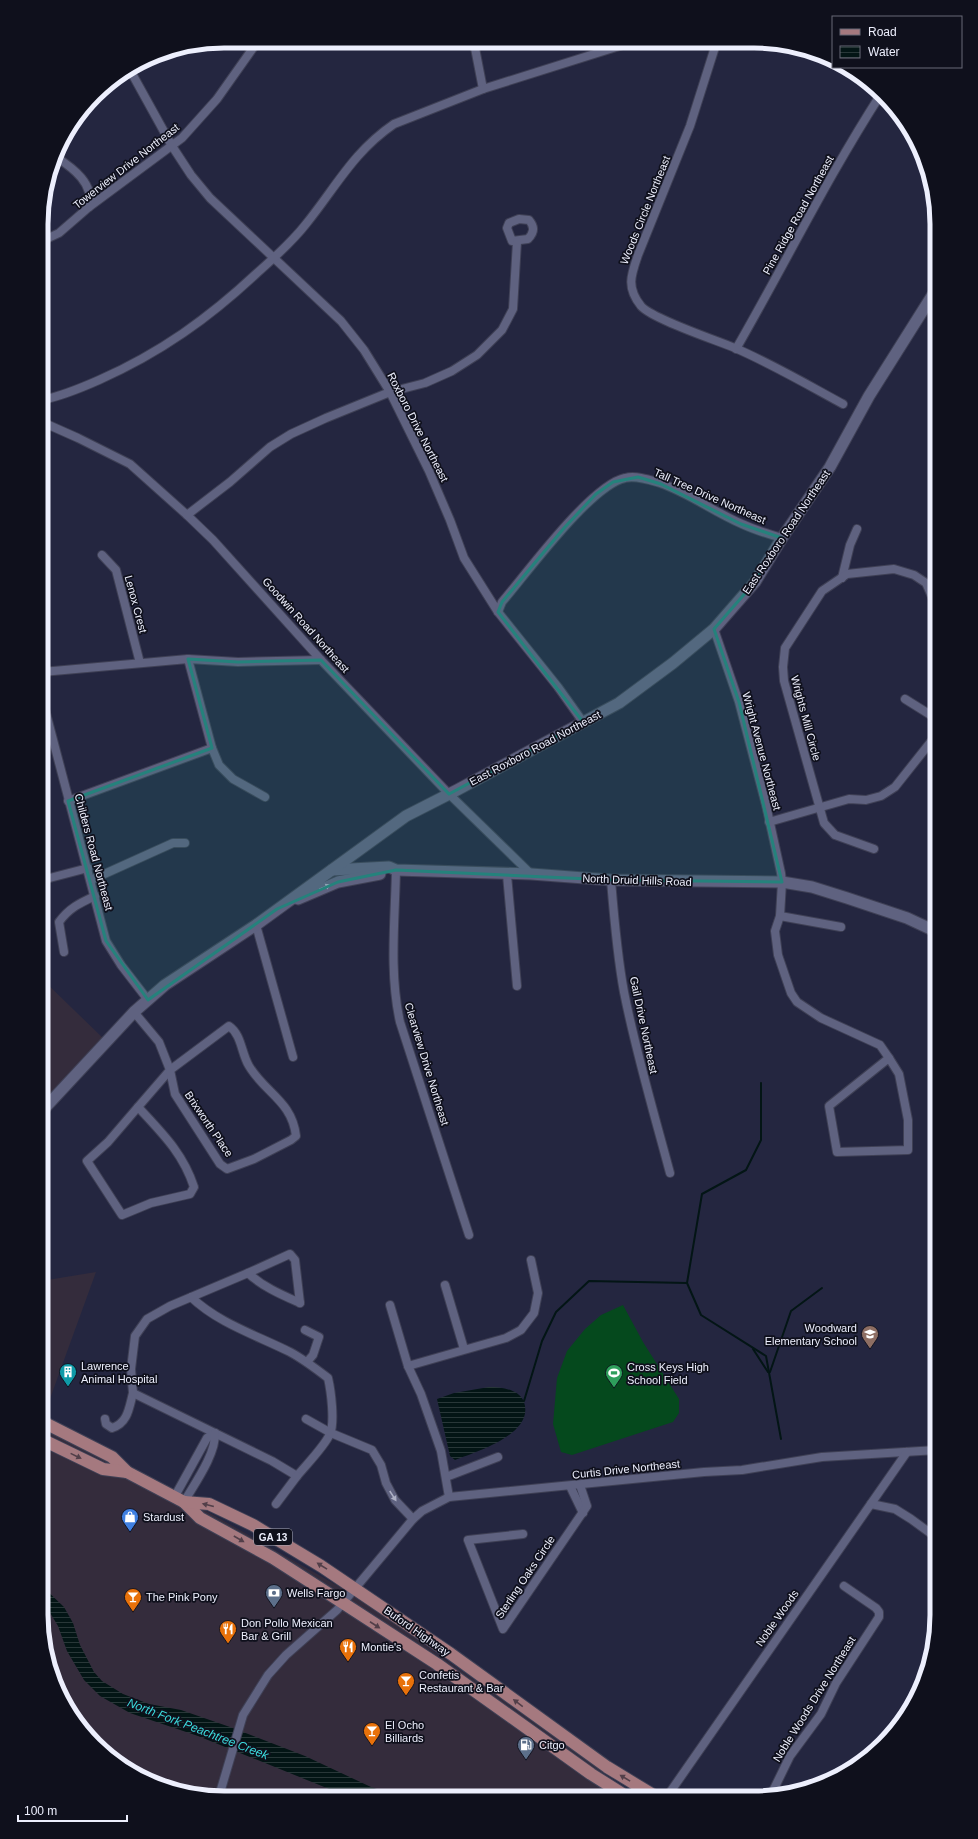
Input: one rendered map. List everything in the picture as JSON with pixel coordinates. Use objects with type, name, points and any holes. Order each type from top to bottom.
[{"type":"main road","name":"East Roxboro Road Northeast","points":[[277,909],[406,816],[618,703],[673,663],[714,629],[755,582],[782,538],[830,467],[869,396],[930,299]]},
{"type":"main road","name":"North Druid Hills Road","points":[[330,870],[389,868],[396,870],[507,875],[530,874],[611,880],[782,882],[812,887],[847,898],[906,918],[930,929]]},
{"type":"main road","points":[[48,1105],[134,1012],[165,985],[256,925],[277,909],[338,882],[372,874],[389,874],[396,870]]},
{"type":"main road","name":"Buford Highway","points":[[48,1425],[112,1457],[127,1472],[180,1499],[200,1518],[273,1558],[437,1664],[618,1791]]},
{"type":"main road","name":"Buford Highway","points":[[48,1442],[103,1469],[127,1472]]},
{"type":"main road","name":"Buford Highway","points":[[180,1499],[209,1504],[253,1525],[355,1587],[607,1767],[646,1791]]},
{"type":"street","name":"Towerview Drive Northeast","points":[[48,238],[59,233],[89,207],[182,138],[217,99],[253,48]]},
{"type":"street","points":[[475,48],[483,89]]},
{"type":"street","points":[[48,398],[76,390],[151,355],[199,322],[240,289],[274,258],[306,224],[348,166],[382,132],[408,118],[483,89],[616,48]]},
{"type":"street","name":"Woods Circle Northeast","points":[[715,48],[690,126],[638,255],[631,275],[631,287],[635,298],[642,308],[657,316],[736,349],[843,404]]},
{"type":"street","name":"Roxboro Drive Northeast","points":[[132,74],[172,146],[191,175],[210,198],[341,321],[364,350],[390,392],[429,470],[464,558],[498,612],[558,687],[583,722]]},
{"type":"street","name":"Pine Ridge Road Northeast","points":[[736,349],[814,210],[826,184],[878,100]]},
{"type":"street","points":[[60,160],[85,182],[90,195],[89,207]]},
{"type":"street","points":[[187,515],[230,482],[270,447],[291,434],[390,392],[425,383],[452,370],[477,355],[502,330],[513,309],[517,242]]},
{"type":"street","name":"Goodwin Road Northeast","points":[[48,425],[130,464],[187,515],[213,540],[321,660],[449,794],[530,874]]},
{"type":"street","name":"Tall Tree Drive Northeast","points":[[498,612],[502,602],[564,528],[596,494],[613,482],[625,478],[638,477],[661,484],[741,524],[782,538]]},
{"type":"street","points":[[842,578],[850,545],[857,529]]},
{"type":"street","name":"Lenox Crest","points":[[102,555],[116,570],[140,663]]},
{"type":"street","name":"Wrights Mill Circle","points":[[874,849],[835,835],[824,823],[784,681],[783,667],[785,648],[822,591],[847,574],[894,569],[914,575],[926,583],[930,592]]},
{"type":"street","name":"Wright Avenue Northeast","points":[[714,629],[739,702],[769,822],[782,882],[780,916],[775,931],[778,955],[791,993],[797,1002],[821,1018],[880,1045],[889,1058],[899,1074],[908,1120],[908,1150],[837,1152],[829,1106],[889,1058]]},
{"type":"street","points":[[188,659],[212,748],[219,764],[233,779],[265,797]]},
{"type":"street","points":[[48,671],[188,659],[238,662],[321,660]]},
{"type":"street","points":[[905,699],[930,714]]},
{"type":"street","name":"Childers Road Northeast","points":[[48,722],[68,801],[88,868],[106,941],[121,965],[148,1000]]},
{"type":"street","points":[[769,822],[849,799],[866,800],[881,796],[895,787],[930,743]]},
{"type":"street","points":[[68,801],[212,748]]},
{"type":"street","points":[[91,880],[174,843],[185,843]]},
{"type":"street","points":[[48,878],[88,868]]},
{"type":"street","name":"Clearview Drive Northeast","points":[[396,870],[394,979],[396,1004],[400,1022],[469,1235]]},
{"type":"street","points":[[507,875],[517,986]]},
{"type":"street","name":"Gail Drive Northeast","points":[[611,880],[614,920],[624,992],[636,1048],[670,1173]]},
{"type":"street","points":[[64,952],[59,922],[66,912],[95,896]]},
{"type":"street","points":[[780,916],[842,928]]},
{"type":"street","points":[[256,925],[293,1058]]},
{"type":"street","name":"Brixworth Place","points":[[134,1012],[159,1042],[170,1070],[175,1094],[220,1164],[227,1169],[254,1159],[292,1140],[296,1136],[293,1120],[284,1104],[268,1089],[249,1067],[241,1050],[236,1030],[229,1026],[170,1070],[138,1107],[108,1142],[87,1161],[122,1215],[151,1204],[190,1194],[194,1187],[181,1156],[169,1140],[138,1107]]},
{"type":"street","points":[[105,1419],[106,1424],[112,1428],[119,1426],[125,1421],[133,1393],[131,1369],[135,1336],[147,1319],[191,1297],[248,1274],[290,1254],[295,1260],[300,1302],[279,1293],[248,1274]]},
{"type":"street","points":[[408,1366],[506,1338],[521,1330],[534,1312],[538,1293],[531,1260]]},
{"type":"street","points":[[445,1285],[464,1349]]},
{"type":"street","points":[[191,1297],[203,1309],[307,1362],[328,1378],[332,1399],[331,1433],[276,1504]]},
{"type":"street","points":[[390,1306],[408,1366],[422,1394],[441,1451],[449,1496]]},
{"type":"street","points":[[305,1330],[320,1338],[313,1355],[307,1362]]},
{"type":"street","points":[[133,1393],[272,1461],[297,1476]]},
{"type":"street","points":[[306,1419],[331,1433],[372,1450],[381,1465],[386,1483],[395,1500],[414,1518]]},
{"type":"street","points":[[180,1499],[204,1455],[215,1441],[215,1433]]},
{"type":"street","name":"Curtis Drive Northeast","points":[[220,1791],[243,1715],[261,1685],[278,1664],[337,1610],[414,1518],[449,1496],[570,1486],[704,1472],[742,1470],[822,1457],[930,1450]]},
{"type":"street","name":"Noble Woods","points":[[671,1791],[906,1452]]},
{"type":"street","points":[[446,1477],[498,1457]]},
{"type":"street","points":[[580,1485],[585,1510]]},
{"type":"street","points":[[570,1486],[585,1510]]},
{"type":"street","points":[[871,1504],[895,1509],[911,1518],[930,1533]]},
{"type":"street","name":"Sterling Oaks Circle","points":[[523,1534],[468,1540],[503,1629],[585,1510]]},
{"type":"street","name":"Noble Woods Drive Northeast","points":[[774,1790],[790,1756],[821,1714],[836,1683],[879,1617],[879,1612],[876,1608],[844,1586]]},
{"type":"highlighted area","points":[[638,477],[661,484],[741,524],[782,538],[755,582],[714,629],[739,702],[782,882],[611,880],[396,870],[338,882],[277,909],[148,1000],[106,941],[68,801],[212,748],[188,659],[238,662],[321,660],[449,794],[583,722],[498,612],[502,602],[564,528],[596,494],[613,482]]},
{"type":"shaded area","points":[[48,985],[106,1041],[48,1101]]},
{"type":"shaded area","points":[[96,1272],[48,1404],[48,1280]]},
{"type":"shaded area","points":[[48,1431],[208,1512],[354,1595],[628,1791],[213,1791],[190,1788],[168,1782],[146,1773],[117,1755],[84,1722],[66,1693],[57,1671],[51,1649],[48,1626]]},
{"type":"green space","name":"Cross Keys High School Field","points":[[623,1305],[643,1342],[679,1399],[679,1413],[673,1422],[572,1455],[561,1452],[553,1424],[557,1378],[567,1351],[585,1329],[601,1315]]},
{"type":"water","points":[[489,1387],[509,1390],[518,1394],[522,1398],[525,1413],[521,1423],[513,1432],[502,1440],[489,1447],[455,1460],[450,1456],[437,1399],[454,1393]]},
{"type":"water","name":"North Fork Peachtree Creek","points":[[48,1592],[64,1607],[73,1623],[80,1645],[94,1672],[102,1681],[123,1694],[149,1704],[181,1710],[230,1727],[305,1756],[371,1787],[383,1791],[334,1791],[198,1736],[130,1713],[100,1696],[84,1680],[67,1651],[58,1626],[48,1609]]},
{"type":"waterway","points":[[687,1283],[702,1194],[746,1170],[761,1140],[761,1083]]},
{"type":"waterway","points":[[524,1401],[542,1341],[556,1312],[589,1281],[687,1283],[701,1315],[766,1356],[781,1439]]},
{"type":"waterway","points":[[770,1372],[791,1311],[822,1288]]},
{"type":"waterway","points":[[753,1349],[768,1372]]},
{"type":"place","name":"Woodward Elementary School","points":[[870,1349]]},
{"type":"place","name":"Lawrence Animal Hospital","points":[[68,1387]]},
{"type":"place","name":"Cross Keys High School Field","points":[[614,1388]]},
{"type":"place","name":"Stardust","points":[[130,1532]]},
{"type":"place","name":"Wells Fargo","points":[[274,1608]]},
{"type":"place","name":"The Pink Pony","points":[[133,1612]]},
{"type":"place","name":"Don Pollo Mexican Bar & Grill","points":[[228,1644]]},
{"type":"place","name":"Montie's","points":[[348,1662]]},
{"type":"place","name":"Confetis Restaurant & Bar","points":[[406,1696]]},
{"type":"place","name":"El Ocho Billiards","points":[[372,1746]]},
{"type":"place","name":"Citgo","points":[[526,1760]]}]
